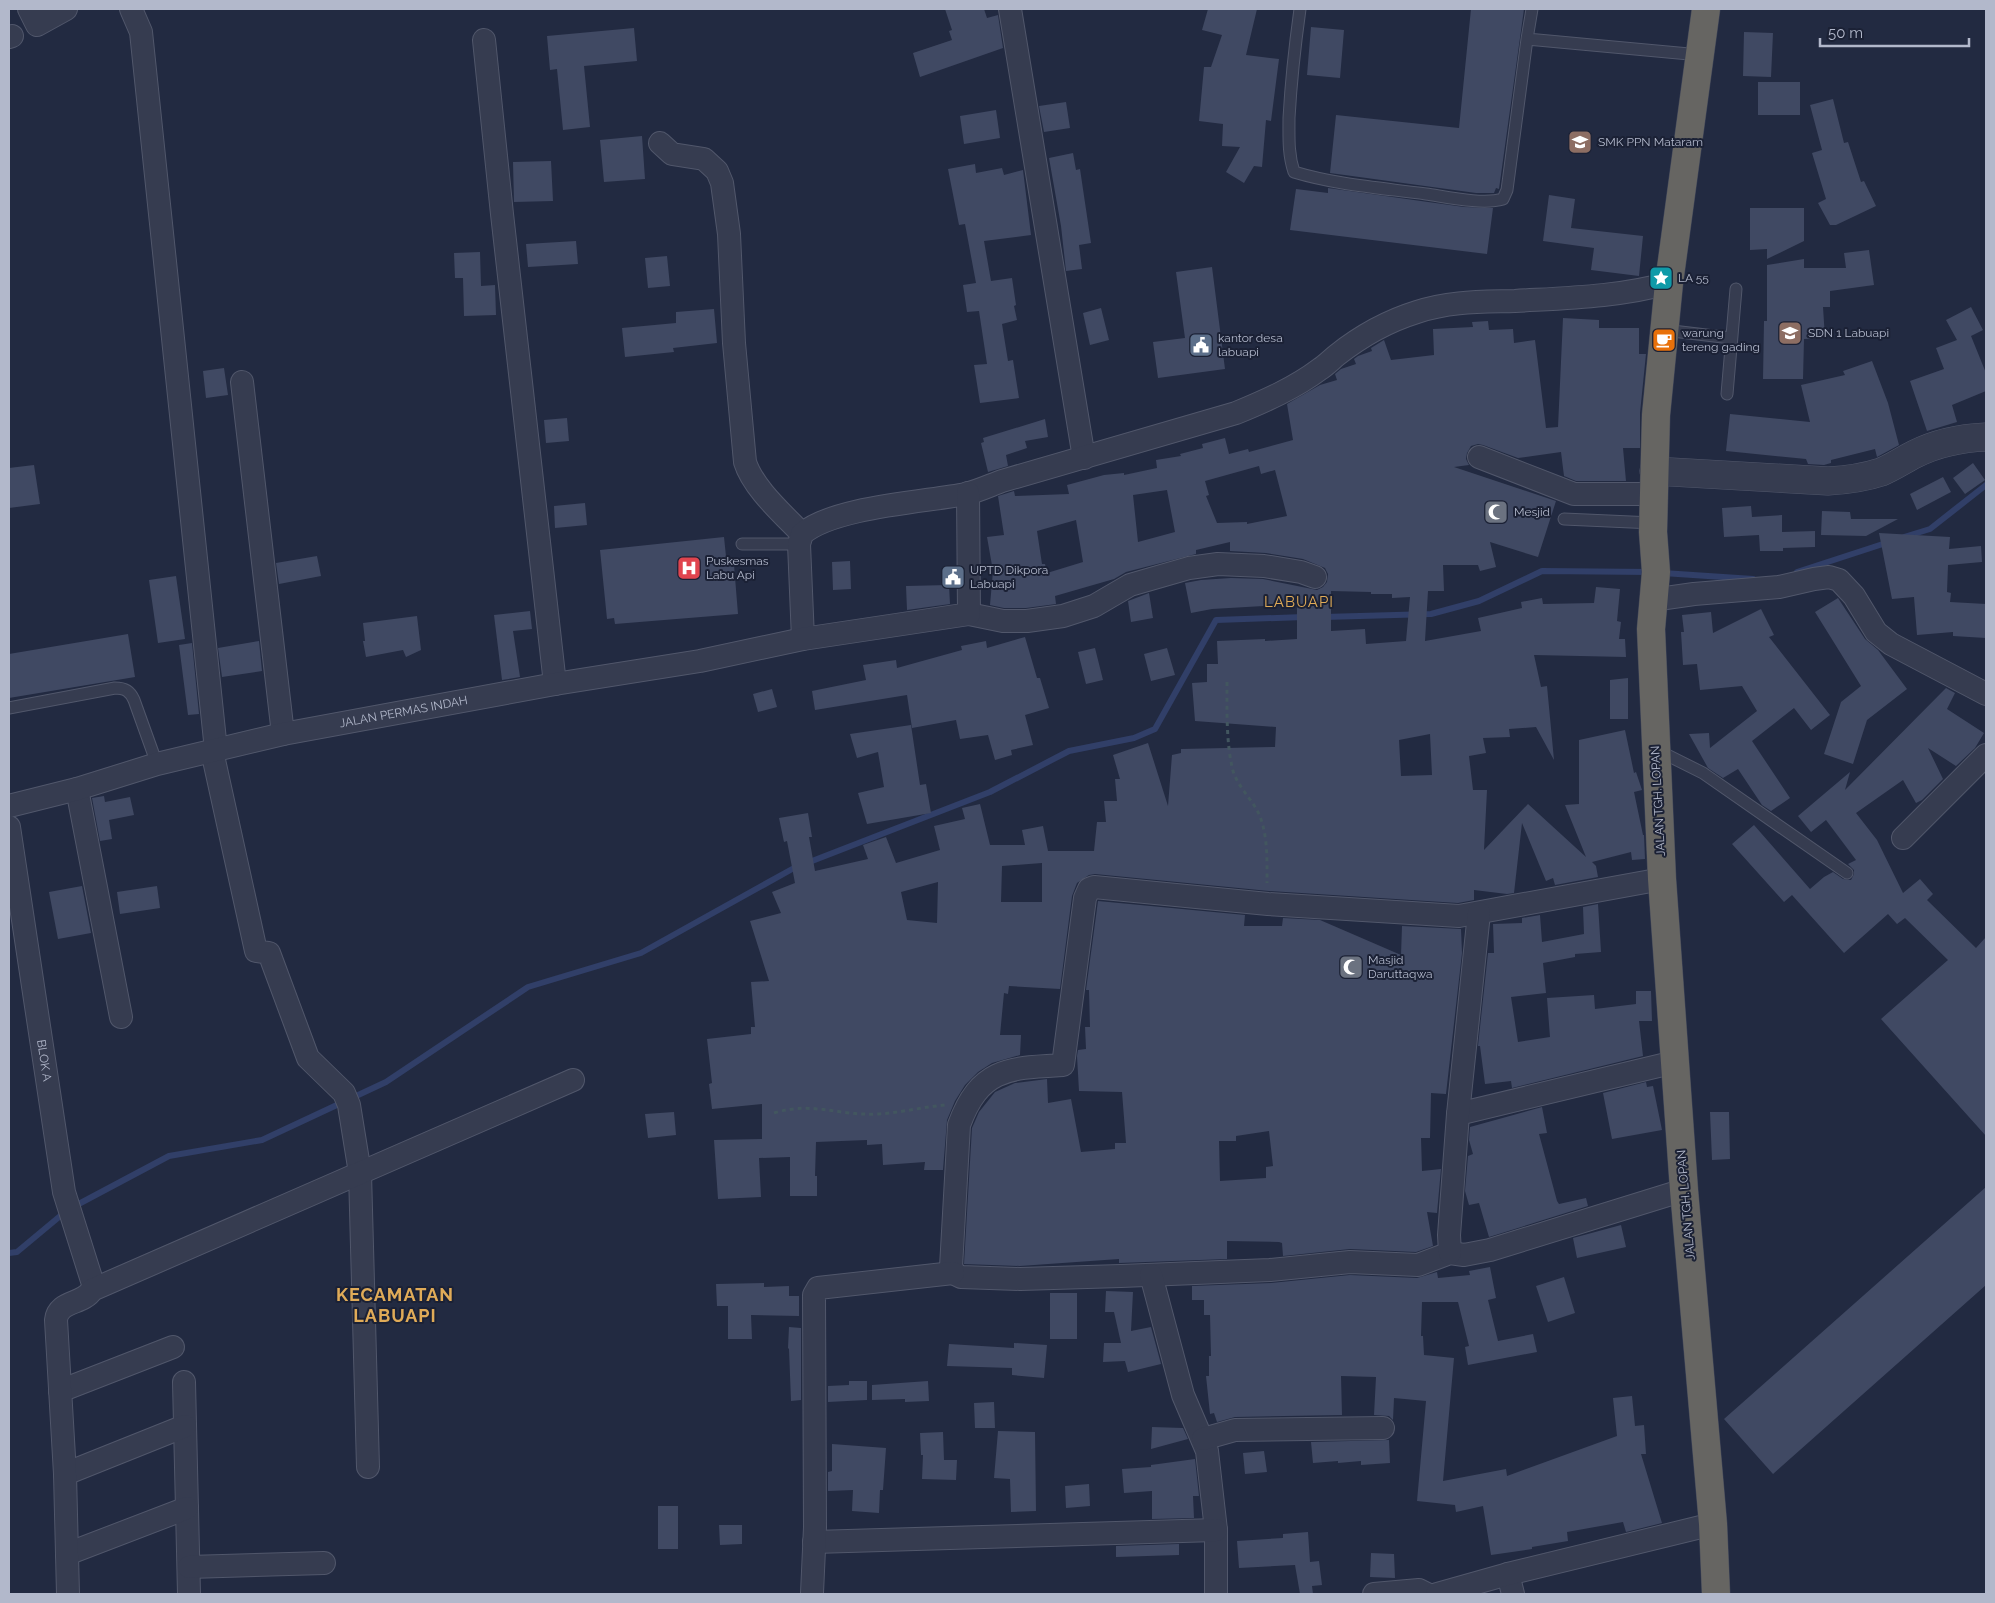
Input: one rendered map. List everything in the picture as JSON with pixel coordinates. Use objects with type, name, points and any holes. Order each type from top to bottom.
[{"type":"highway","name":"JALAN TGH. LOPAN","points":[[1706,9],[1668,283],[1656,415],[1653,527],[1656,572],[1652,600],[1655,750],[1662,878],[1684,1190],[1713,1524],[1716,1594]]},
{"type":"street","points":[[29,9],[37,25],[66,9]]},
{"type":"street","points":[[131,9],[141,32],[214,750],[256,951],[269,953],[308,1058],[346,1099],[360,1173],[368,1467]]},
{"type":"street","points":[[1010,9],[1084,458]]},
{"type":"street","points":[[484,40],[555,684]]},
{"type":"street","points":[[660,143],[672,154],[704,158],[718,171],[722,183],[729,234],[734,343],[745,462],[754,480],[800,539],[803,639]]},
{"type":"street","points":[[800,539],[820,522],[849,514],[968,493],[1002,481],[1236,413],[1258,404],[1313,374],[1369,333],[1417,312],[1462,302],[1599,295],[1645,289],[1668,283]]},
{"type":"street","points":[[242,382],[283,734]]},
{"type":"street","points":[[1479,457],[1574,494],[1654,482],[1846,480],[1883,471],[1916,454],[1940,445],[1960,439],[1986,437]]},
{"type":"street","points":[[968,493],[969,614],[1003,621],[1027,621],[1063,616],[1094,606],[1130,585],[1189,568],[1218,564],[1264,566],[1301,572],[1315,577]]},
{"type":"street","points":[[1652,600],[1694,594],[1779,587],[1828,577],[1839,580],[1854,596],[1876,632],[1890,644],[1986,694]]},
{"type":"street","name":"JALAN PERMAS INDAH","points":[[9,806],[77,789],[157,764],[283,734],[555,684],[700,661],[803,639],[969,614]]},
{"type":"street","points":[[1903,838],[1986,755]]},
{"type":"street","points":[[77,789],[121,1017]]},
{"type":"street","name":"BLOK A","points":[[9,827],[64,1192],[74,1218],[93,1284],[92,1290]]},
{"type":"street","points":[[953,1273],[951,1265],[958,1125],[966,1105],[980,1086],[999,1074],[1021,1068],[1063,1065],[1085,898],[1089,889],[1094,887],[1268,904],[1459,916],[1662,878]]},
{"type":"street","points":[[1450,1253],[1449,1235],[1458,1114],[1479,913]]},
{"type":"street","points":[[1458,1114],[1675,1062]]},
{"type":"street","points":[[68,1594],[65,1474],[57,1314],[61,1308],[84,1298],[92,1290],[573,1080]]},
{"type":"street","points":[[812,1593],[814,1542],[814,1295],[818,1288],[953,1273],[961,1277],[1020,1279],[1270,1270],[1350,1262],[1418,1265],[1450,1253],[1464,1255],[1490,1250],[1684,1190]]},
{"type":"street","points":[[1151,1275],[1183,1395],[1207,1451],[1216,1530],[1216,1594]]},
{"type":"street","points":[[60,1391],[173,1347]]},
{"type":"street","points":[[184,1382],[188,1567],[186,1593]]},
{"type":"street","points":[[65,1474],[185,1426]]},
{"type":"street","points":[[1203,1439],[1235,1430],[1382,1428]]},
{"type":"street","points":[[66,1554],[187,1508]]},
{"type":"street","points":[[1437,1594],[1510,1584],[1713,1524]]},
{"type":"street","points":[[814,1542],[1216,1530]]},
{"type":"street","points":[[188,1567],[324,1563]]},
{"type":"street","points":[[1374,1594],[1419,1590],[1427,1594]]},
{"type":"lane","points":[[1300,9],[1291,79],[1289,160],[1294,172],[1319,180],[1447,197],[1495,201],[1503,199],[1508,190],[1532,9]]},
{"type":"lane","points":[[1528,39],[1700,55]]},
{"type":"lane","points":[[1726,394],[1736,289]]},
{"type":"lane","points":[[1664,330],[1732,338]]},
{"type":"lane","points":[[1564,519],[1653,527]]},
{"type":"lane","points":[[742,544],[800,539]]},
{"type":"lane","points":[[9,708],[115,688],[124,688],[131,693],[157,764]]},
{"type":"lane","points":[[1655,750],[1703,773],[1847,873]]},
{"type":"path","points":[[1227,682],[1227,719],[1234,773],[1260,816],[1264,829],[1268,904]]},
{"type":"path","points":[[774,1113],[786,1109],[812,1107],[842,1112],[877,1114],[944,1105],[966,1105]]},
{"type":"building","points":[[945,9],[984,9],[987,18],[998,15],[1003,48],[920,77],[913,53],[952,40],[949,31],[952,30]]},
{"type":"building","points":[[1208,9],[1257,9],[1246,55],[1279,59],[1271,121],[1266,120],[1262,167],[1254,166],[1244,183],[1226,172],[1240,147],[1222,146],[1223,124],[1199,121],[1204,67],[1211,67],[1222,35],[1202,30]]},
{"type":"building","points":[[1471,9],[1524,9],[1499,189],[1496,188],[1494,193],[1476,193],[1330,173],[1336,115],[1459,128]]},
{"type":"building","points":[[1311,27],[1344,30],[1340,78],[1307,75]]},
{"type":"building","points":[[634,28],[637,61],[584,66],[590,127],[563,130],[557,69],[550,70],[547,36]]},
{"type":"building","points":[[1744,32],[1773,33],[1771,77],[1743,76]]},
{"type":"building","points":[[1758,82],[1800,82],[1800,115],[1758,115]]},
{"type":"building","points":[[1833,99],[1844,143],[1848,142],[1861,182],[1864,181],[1876,206],[1836,225],[1830,225],[1818,203],[1826,199],[1812,153],[1822,150],[1810,105]]},
{"type":"building","points":[[1066,102],[1070,128],[1044,132],[1039,106]]},
{"type":"building","points":[[996,110],[1000,138],[964,144],[960,116]]},
{"type":"building","points":[[642,136],[645,179],[604,182],[600,140]]},
{"type":"building","points":[[1073,153],[1076,170],[1080,169],[1091,243],[1079,245],[1082,269],[1066,271],[1061,226],[1049,158]]},
{"type":"building","points":[[551,161],[553,201],[514,202],[513,162]]},
{"type":"building","points":[[975,164],[976,173],[1002,168],[1004,175],[1023,170],[1031,235],[984,241],[991,281],[1012,278],[1017,320],[1002,324],[1008,361],[1013,360],[1019,398],[980,403],[974,365],[987,364],[979,311],[967,312],[963,285],[976,283],[965,224],[959,225],[948,169]]},
{"type":"building","points":[[1328,188],[1464,207],[1493,208],[1487,254],[1290,230],[1296,189],[1328,193]]},
{"type":"building","points":[[1549,195],[1575,199],[1571,228],[1643,236],[1639,276],[1591,270],[1594,248],[1543,241]]},
{"type":"building","points":[[1750,208],[1804,208],[1804,241],[1767,259],[1767,249],[1750,250]]},
{"type":"building","points":[[576,241],[578,264],[528,267],[526,244]]},
{"type":"building","points":[[1869,250],[1874,285],[1830,291],[1830,307],[1823,307],[1825,338],[1804,339],[1803,379],[1763,379],[1764,321],[1767,321],[1767,265],[1804,259],[1804,268],[1846,268],[1844,253]]},
{"type":"building","points":[[480,252],[481,286],[495,285],[496,315],[464,316],[463,278],[455,278],[454,253]]},
{"type":"building","points":[[667,256],[670,286],[648,288],[645,258]]},
{"type":"building","points":[[1212,267],[1225,369],[1158,378],[1153,342],[1185,338],[1176,272]]},
{"type":"building","points":[[1971,307],[1983,330],[1971,336],[1986,373],[1986,391],[1952,405],[1957,422],[1927,431],[1910,381],[1944,369],[1936,348],[1957,340],[1946,320]]},
{"type":"building","points":[[1101,308],[1109,340],[1090,345],[1083,313]]},
{"type":"building","points":[[714,309],[717,343],[673,348],[674,352],[625,357],[622,328],[676,323],[676,312]]},
{"type":"building","points":[[1563,318],[1599,320],[1599,328],[1639,328],[1639,354],[1646,354],[1640,413],[1640,448],[1623,448],[1626,481],[1576,481],[1564,476],[1561,452],[1518,458],[1483,445],[1471,446],[1466,459],[1469,465],[1454,467],[1556,501],[1538,557],[1490,542],[1496,567],[1480,571],[1478,565],[1443,565],[1444,591],[1428,591],[1425,641],[1481,631],[1478,618],[1522,608],[1521,602],[1542,598],[1543,604],[1594,603],[1596,587],[1620,589],[1617,621],[1621,622],[1619,639],[1625,639],[1626,657],[1534,655],[1541,687],[1547,686],[1554,760],[1536,727],[1509,729],[1510,737],[1483,738],[1486,753],[1469,756],[1473,790],[1487,790],[1484,850],[1528,804],[1586,857],[1565,805],[1579,804],[1579,740],[1625,730],[1634,773],[1636,772],[1642,790],[1634,792],[1644,835],[1645,859],[1632,860],[1631,852],[1592,862],[1596,866],[1598,877],[1555,885],[1553,878],[1546,881],[1522,823],[1514,893],[1507,894],[1474,890],[1474,900],[1458,903],[1269,891],[1095,874],[1089,875],[1077,883],[1072,896],[1060,989],[1009,986],[1008,994],[1004,993],[1000,1035],[1021,1035],[1020,1055],[992,1063],[978,1072],[965,1085],[955,1101],[947,1120],[943,1170],[924,1170],[925,1162],[883,1165],[882,1144],[867,1145],[867,1140],[816,1142],[815,1176],[817,1176],[817,1196],[790,1196],[790,1157],[759,1158],[761,1197],[718,1199],[714,1140],[762,1139],[762,1104],[712,1109],[709,1084],[712,1083],[707,1039],[751,1034],[751,1027],[755,1027],[751,982],[769,981],[750,921],[781,913],[772,892],[795,883],[787,841],[784,842],[779,818],[808,813],[812,837],[809,837],[815,871],[868,859],[863,845],[886,837],[896,863],[940,850],[934,826],[965,819],[962,808],[980,804],[990,845],[1025,845],[1022,830],[1043,826],[1048,851],[1094,851],[1097,822],[1106,822],[1104,801],[1117,801],[1115,779],[1120,779],[1113,755],[1148,743],[1168,806],[1172,755],[1181,753],[1181,749],[1275,747],[1276,727],[1195,721],[1192,683],[1207,682],[1207,664],[1218,664],[1217,641],[1297,639],[1297,604],[1212,609],[1191,613],[1185,583],[1231,578],[1263,579],[1317,590],[1327,582],[1328,574],[1325,568],[1303,559],[1266,553],[1230,551],[1230,542],[1196,550],[1196,554],[1126,572],[1114,579],[1055,596],[1056,604],[1026,608],[1004,608],[990,605],[993,571],[987,537],[1004,535],[998,496],[1014,491],[1015,496],[1069,494],[1067,485],[1104,475],[1124,473],[1124,475],[1157,468],[1156,460],[1181,456],[1180,454],[1203,448],[1202,444],[1225,438],[1229,454],[1248,449],[1249,452],[1293,440],[1287,404],[1320,385],[1337,380],[1335,374],[1341,369],[1356,364],[1354,359],[1358,356],[1372,351],[1371,348],[1384,340],[1391,360],[1434,355],[1433,329],[1473,327],[1472,322],[1488,321],[1489,330],[1513,329],[1514,343],[1535,340],[1546,428],[1558,427]],"holes":[[[1259,466],[1261,474],[1275,470],[1287,516],[1247,524],[1247,522],[1217,523],[1206,496],[1209,495],[1205,481]],[[1167,490],[1175,532],[1138,542],[1133,495]],[[1076,520],[1083,562],[1047,573],[1045,564],[1042,564],[1037,531]],[[1331,591],[1392,594],[1392,598],[1410,597],[1406,641],[1366,644],[1365,629],[1331,631]],[[1430,734],[1432,775],[1401,776],[1399,740]],[[1042,863],[1042,902],[1001,902],[1002,866]],[[938,882],[937,923],[907,920],[901,892]]]},
{"type":"building","points":[[1872,361],[1888,403],[1899,445],[1877,457],[1875,449],[1831,460],[1831,463],[1824,465],[1808,464],[1806,459],[1726,451],[1730,414],[1810,422],[1801,385],[1845,375],[1843,371]]},
{"type":"building","points":[[224,368],[228,395],[206,398],[203,371]]},
{"type":"building","points":[[567,418],[569,441],[546,443],[544,420]]},
{"type":"building","points":[[1045,419],[1048,437],[1025,441],[1027,448],[1006,455],[1008,466],[988,472],[981,443],[984,442],[983,438]]},
{"type":"building","points":[[1973,463],[1985,480],[1965,494],[1953,478]]},
{"type":"building","points":[[34,465],[40,504],[9,508],[9,468]]},
{"type":"building","points":[[1943,477],[1951,492],[1917,510],[1910,494]]},
{"type":"building","points":[[585,503],[587,525],[555,528],[554,506]]},
{"type":"building","points":[[1751,506],[1752,517],[1782,515],[1782,532],[1815,531],[1815,547],[1783,548],[1783,551],[1760,551],[1759,535],[1724,537],[1722,508]]},
{"type":"building","points":[[1822,511],[1850,512],[1851,519],[1898,519],[1866,536],[1821,535]]},
{"type":"building","points":[[1879,533],[1950,537],[1949,549],[1981,546],[1982,562],[1948,565],[1947,592],[1951,593],[1950,602],[1986,604],[1986,638],[1953,636],[1953,632],[1917,635],[1914,597],[1892,599]]},
{"type":"building","points":[[724,537],[727,566],[734,565],[738,614],[615,624],[614,618],[607,619],[600,550]]},
{"type":"building","points":[[317,556],[321,576],[279,584],[276,563]]},
{"type":"building","points":[[850,561],[851,589],[833,590],[832,562]]},
{"type":"building","points":[[176,576],[185,639],[158,643],[149,580]]},
{"type":"building","points":[[949,585],[950,604],[907,610],[906,586]]},
{"type":"building","points":[[1149,593],[1153,618],[1131,622],[1128,601]]},
{"type":"building","points":[[1838,598],[1865,639],[1878,650],[1907,689],[1867,720],[1853,764],[1824,754],[1841,702],[1861,686],[1815,612]]},
{"type":"building","points":[[1761,609],[1774,635],[1769,637],[1830,715],[1811,730],[1794,708],[1752,741],[1790,798],[1771,811],[1762,805],[1738,769],[1723,778],[1708,768],[1689,734],[1709,733],[1710,748],[1757,711],[1742,686],[1700,690],[1697,664],[1683,665],[1681,632],[1684,632],[1682,615],[1711,612],[1713,633]]},
{"type":"building","points":[[530,611],[532,629],[513,631],[520,677],[502,680],[494,615]]},
{"type":"building","points":[[417,616],[421,650],[406,657],[403,650],[366,657],[363,641],[365,641],[363,623]]},
{"type":"building","points":[[128,634],[135,677],[9,698],[9,654]]},
{"type":"building","points":[[1025,637],[1037,678],[1040,678],[1049,708],[1025,715],[1033,745],[1011,750],[1012,755],[995,760],[988,735],[960,739],[956,720],[912,728],[907,695],[815,710],[812,691],[866,680],[863,665],[896,660],[897,668],[962,650],[961,646],[986,641],[987,648]]},
{"type":"building","points":[[259,641],[262,671],[222,677],[218,648]]},
{"type":"building","points":[[192,643],[199,714],[188,715],[179,645]]},
{"type":"building","points":[[1095,648],[1103,680],[1086,684],[1078,652]]},
{"type":"building","points":[[1167,648],[1175,675],[1151,681],[1144,654]]},
{"type":"building","points":[[1628,678],[1628,719],[1610,719],[1610,680]]},
{"type":"building","points":[[1946,688],[1955,693],[1947,709],[1984,733],[1975,748],[1956,766],[1928,748],[1943,779],[1922,800],[1916,803],[1903,780],[1856,813],[1877,840],[1903,893],[1920,879],[1933,894],[1927,900],[1976,948],[1986,937],[1986,1136],[1881,1019],[1948,960],[1905,918],[1897,924],[1888,914],[1844,953],[1792,895],[1784,902],[1732,844],[1754,825],[1810,889],[1833,872],[1843,879],[1851,880],[1854,870],[1848,864],[1856,860],[1826,820],[1811,832],[1798,816],[1850,772],[1845,790]]},
{"type":"building","points":[[772,689],[777,707],[758,712],[753,694]]},
{"type":"building","points":[[911,725],[920,785],[926,784],[931,813],[867,824],[858,793],[884,787],[878,752],[857,758],[850,734]]},
{"type":"building","points":[[104,796],[105,802],[130,797],[134,815],[109,820],[112,839],[100,841],[92,798]]},
{"type":"building","points":[[82,886],[91,933],[58,939],[49,892]]},
{"type":"building","points":[[157,886],[160,908],[120,914],[117,892]]},
{"type":"building","points":[[1098,901],[1245,915],[1244,926],[1282,926],[1283,918],[1320,920],[1401,955],[1402,926],[1461,929],[1462,953],[1446,1094],[1431,1093],[1430,1138],[1421,1138],[1422,1171],[1441,1169],[1437,1213],[1427,1212],[1433,1246],[1416,1252],[1350,1249],[1283,1256],[1282,1243],[1279,1242],[1227,1241],[1227,1259],[1119,1263],[1119,1259],[1020,1266],[964,1264],[972,1128],[979,1112],[995,1092],[1015,1083],[1047,1079],[1048,1103],[1071,1099],[1081,1152],[1115,1149],[1115,1143],[1126,1143],[1122,1092],[1079,1091],[1078,1050],[1086,1049],[1085,1027],[1090,1027],[1089,990],[1086,990]],"holes":[[[1269,1131],[1273,1166],[1266,1167],[1266,1178],[1220,1181],[1219,1141],[1236,1141],[1236,1136]]]},
{"type":"building","points":[[1598,904],[1601,952],[1575,954],[1575,957],[1543,963],[1546,993],[1511,997],[1518,1042],[1550,1037],[1547,998],[1594,995],[1595,1009],[1636,1004],[1636,991],[1651,991],[1652,1021],[1639,1021],[1643,1056],[1512,1088],[1511,1081],[1485,1084],[1480,1046],[1478,1046],[1488,953],[1494,953],[1493,924],[1522,923],[1522,918],[1540,915],[1542,942],[1584,934],[1583,907]]},
{"type":"building","points":[[1646,1082],[1647,1087],[1653,1086],[1662,1130],[1612,1139],[1603,1093]]},
{"type":"building","points":[[1542,1107],[1547,1133],[1539,1134],[1557,1201],[1559,1204],[1586,1198],[1588,1206],[1489,1237],[1479,1203],[1469,1205],[1465,1191],[1468,1156],[1473,1154],[1469,1140],[1470,1127]]},
{"type":"building","points":[[674,1112],[676,1135],[648,1138],[645,1114]]},
{"type":"building","points":[[1710,1112],[1729,1112],[1730,1159],[1712,1160]]},
{"type":"building","points":[[1986,1187],[1986,1285],[1773,1474],[1724,1419]]},
{"type":"building","points":[[1621,1225],[1626,1247],[1577,1258],[1573,1238]]},
{"type":"building","points":[[1490,1267],[1496,1298],[1488,1300],[1498,1341],[1533,1334],[1537,1352],[1468,1365],[1465,1347],[1469,1346],[1458,1302],[1422,1302],[1421,1336],[1423,1336],[1424,1355],[1454,1358],[1443,1481],[1506,1469],[1507,1476],[1617,1436],[1613,1398],[1632,1396],[1635,1426],[1644,1425],[1646,1454],[1641,1454],[1662,1523],[1626,1532],[1623,1522],[1567,1532],[1568,1541],[1491,1555],[1483,1506],[1456,1512],[1455,1505],[1417,1501],[1426,1401],[1394,1398],[1393,1420],[1389,1416],[1374,1415],[1376,1377],[1341,1376],[1342,1415],[1235,1417],[1217,1422],[1214,1413],[1210,1414],[1206,1376],[1209,1376],[1209,1356],[1211,1356],[1210,1315],[1204,1315],[1204,1300],[1192,1300],[1192,1286],[1271,1283],[1350,1275],[1417,1278],[1437,1272],[1438,1278],[1470,1275],[1469,1271]]},
{"type":"building","points":[[1564,1277],[1575,1313],[1548,1322],[1536,1286]]},
{"type":"building","points":[[764,1283],[764,1287],[789,1286],[789,1296],[799,1296],[799,1316],[751,1315],[752,1339],[728,1339],[728,1306],[717,1306],[716,1284]]},
{"type":"building","points":[[1106,1291],[1133,1292],[1131,1331],[1151,1327],[1161,1364],[1128,1372],[1125,1361],[1103,1362],[1104,1343],[1121,1343],[1114,1312],[1105,1312]]},
{"type":"building","points":[[1050,1293],[1077,1293],[1077,1339],[1050,1339]]},
{"type":"building","points":[[789,1327],[801,1328],[801,1400],[791,1401],[788,1348]]},
{"type":"building","points":[[1014,1343],[1047,1345],[1044,1378],[1012,1375],[1012,1368],[947,1366],[949,1344],[1014,1348]]},
{"type":"building","points":[[849,1381],[867,1381],[867,1400],[828,1402],[828,1386],[849,1385]]},
{"type":"building","points":[[928,1381],[929,1401],[905,1402],[905,1399],[872,1400],[872,1385]]},
{"type":"building","points":[[994,1402],[995,1428],[975,1428],[974,1403]]},
{"type":"building","points":[[1152,1427],[1183,1428],[1188,1439],[1151,1449]]},
{"type":"building","points":[[998,1431],[1035,1432],[1036,1511],[1011,1512],[1010,1479],[994,1478]]},
{"type":"building","points":[[943,1432],[944,1460],[957,1460],[956,1480],[922,1479],[923,1455],[921,1455],[920,1433]]},
{"type":"building","points":[[1389,1440],[1390,1463],[1361,1465],[1361,1461],[1338,1463],[1338,1461],[1313,1463],[1311,1442]]},
{"type":"building","points":[[832,1444],[886,1448],[883,1490],[880,1490],[879,1513],[852,1511],[853,1490],[828,1491],[828,1472],[832,1471]]},
{"type":"building","points":[[1264,1451],[1267,1472],[1245,1474],[1243,1453]]},
{"type":"building","points":[[1195,1459],[1199,1496],[1193,1496],[1194,1518],[1152,1519],[1152,1491],[1124,1493],[1122,1469],[1151,1467],[1151,1465]]},
{"type":"building","points":[[1089,1484],[1090,1506],[1066,1508],[1065,1486]]},
{"type":"building","points":[[658,1506],[678,1506],[678,1549],[658,1549]]},
{"type":"building","points":[[719,1525],[742,1525],[742,1544],[720,1545]]},
{"type":"building","points":[[1308,1532],[1310,1562],[1319,1561],[1322,1585],[1312,1586],[1313,1594],[1300,1594],[1295,1565],[1239,1568],[1237,1541],[1283,1538],[1283,1534]]},
{"type":"building","points":[[1179,1544],[1179,1555],[1116,1557],[1116,1546]]},
{"type":"building","points":[[1371,1553],[1394,1554],[1395,1578],[1370,1577]]},
{"type":"waterway","points":[[1904,537],[1930,529],[1986,485]]},
{"type":"waterway","points":[[1797,572],[1889,542]]},
{"type":"waterway","points":[[1324,617],[1431,614],[1479,601],[1542,571],[1651,572]]},
{"type":"waterway","points":[[1663,573],[1753,579]]},
{"type":"waterway","points":[[73,1207],[169,1156],[262,1140],[386,1082],[528,987],[641,953],[794,868],[990,792],[1069,751],[1134,738],[1155,729],[1216,620],[1304,617]]},
{"type":"waterway","points":[[9,1253],[17,1252],[65,1212]]},
{"type":"place","name":"SMK PPN Mataram","points":[[1580,142]]},
{"type":"place","name":"LA 55","points":[[1661,278]]},
{"type":"place","name":"SDN 1 Labuapi","points":[[1790,333]]},
{"type":"place","name":"warung tereng gading","points":[[1664,340]]},
{"type":"place","name":"kantor desa labuapi","points":[[1201,345]]},
{"type":"place","name":"Mesjid","points":[[1496,512]]},
{"type":"place","name":"Puskesmas Labu Api","points":[[689,568]]},
{"type":"place","name":"UPTD Dikpora Labuapi","points":[[953,577]]},
{"type":"place","name":"Masjid Daruttaqwa","points":[[1351,967]]},
{"type":"district","name":"LABUAPI","points":[[1299,602]]},
{"type":"district","name":"KECAMATAN LABUAPI","points":[[395,1305]]}]
